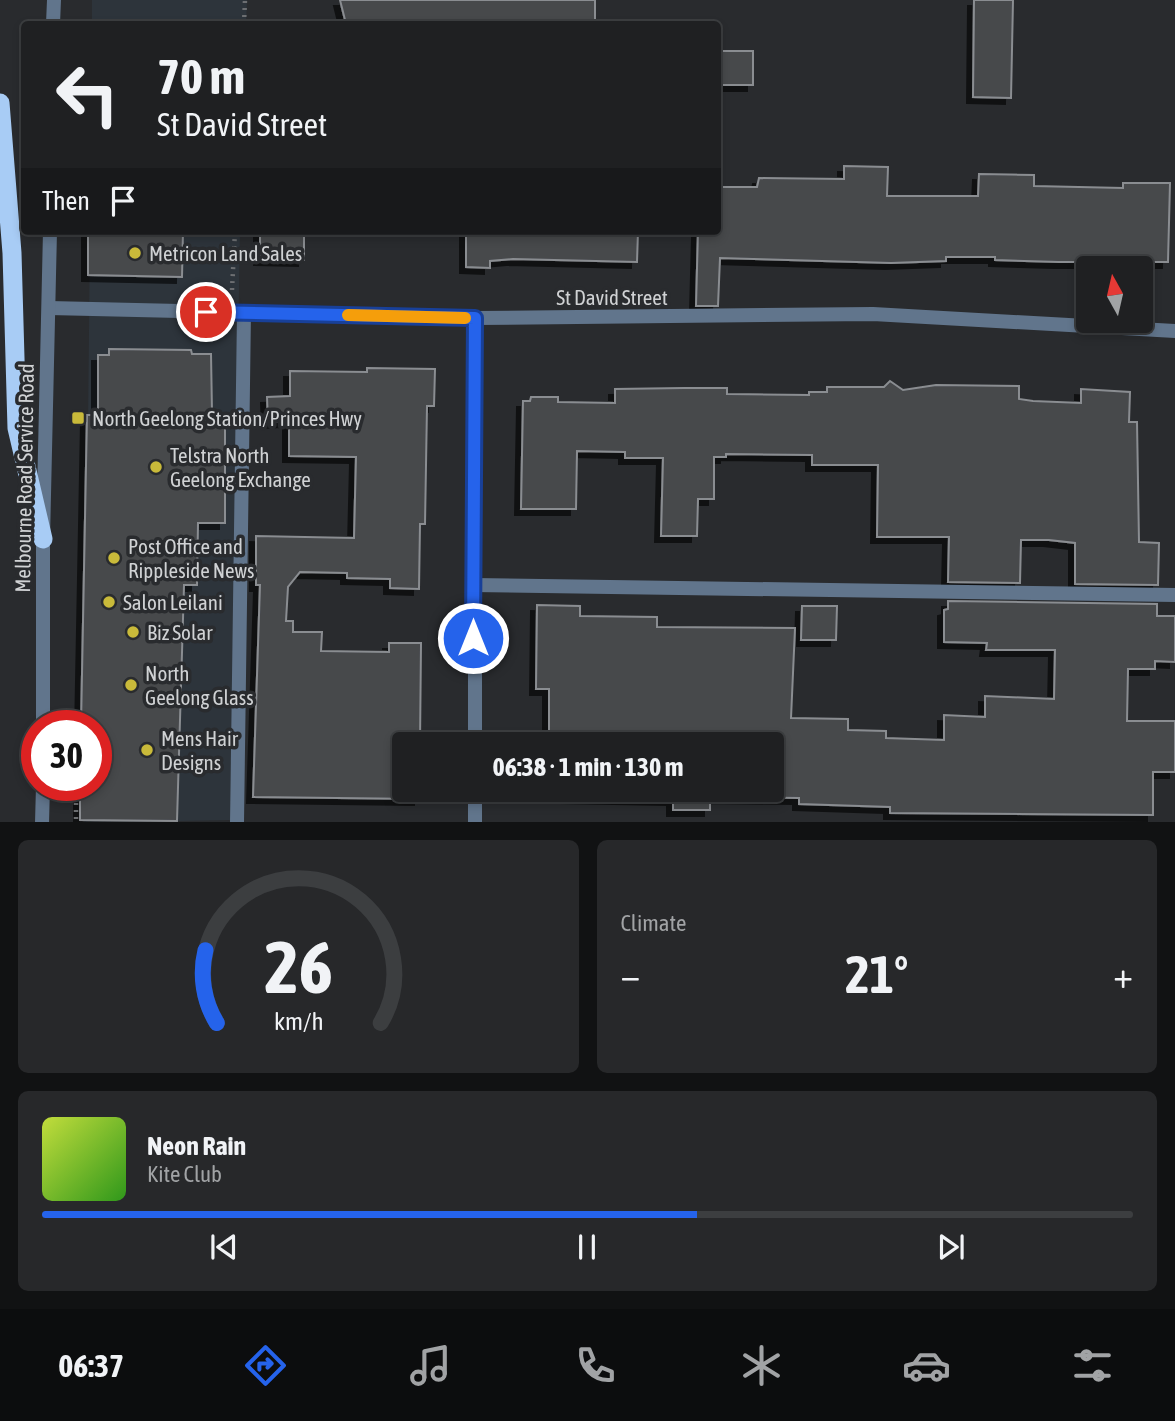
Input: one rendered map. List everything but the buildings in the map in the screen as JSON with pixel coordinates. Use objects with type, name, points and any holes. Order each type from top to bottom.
[{"type":"highway","points":[[0,103],[12,253],[17,428],[43,539]]},
{"type":"street","points":[[53,21],[54,0]]},
{"type":"street","name":"Melbourne Road Service Road","points":[[43,710],[43,539],[50,235]]},
{"type":"street","name":"St David Street","points":[[49,308],[475,318],[873,314],[1175,331]]},
{"type":"street","points":[[237,822],[238,312]]},
{"type":"street","points":[[475,318],[475,732]]},
{"type":"street","points":[[473,585],[1175,595]]},
{"type":"street","points":[[42,822],[43,801]]},
{"type":"street","points":[[475,802],[475,822]]},
{"type":"path","points":[[244,21],[245,0]]},
{"type":"path","points":[[235,235],[238,312]]},
{"type":"path","points":[[76,801],[76,822]]},
{"type":"shaded area","points":[[92,0],[247,0],[246,21],[92,21]]},
{"type":"shaded area","points":[[90,235],[240,235],[230,820],[84,822],[84,801],[112,801],[112,710],[85,710]]},
{"type":"slow traffic","points":[[348,315],[465,318]]},
{"type":"place","name":"Metricon Land Sales","points":[[135,253]]},
{"type":"place","name":"North Geelong Station/Princes Hwy","points":[[78,418]]},
{"type":"place","name":"Telstra North Geelong Exchange","points":[[156,467]]},
{"type":"place","name":"Post Office and Rippleside News","points":[[114,558]]},
{"type":"place","name":"Salon Leilani","points":[[109,602]]},
{"type":"place","name":"Biz Solar","points":[[133,632]]},
{"type":"place","name":"North Geelong Glass","points":[[131,685]]},
{"type":"place","name":"Mens Hair Designs","points":[[147,750]]},
{"type":"route","points":[[206,312],[475,318],[473,638]]}]
